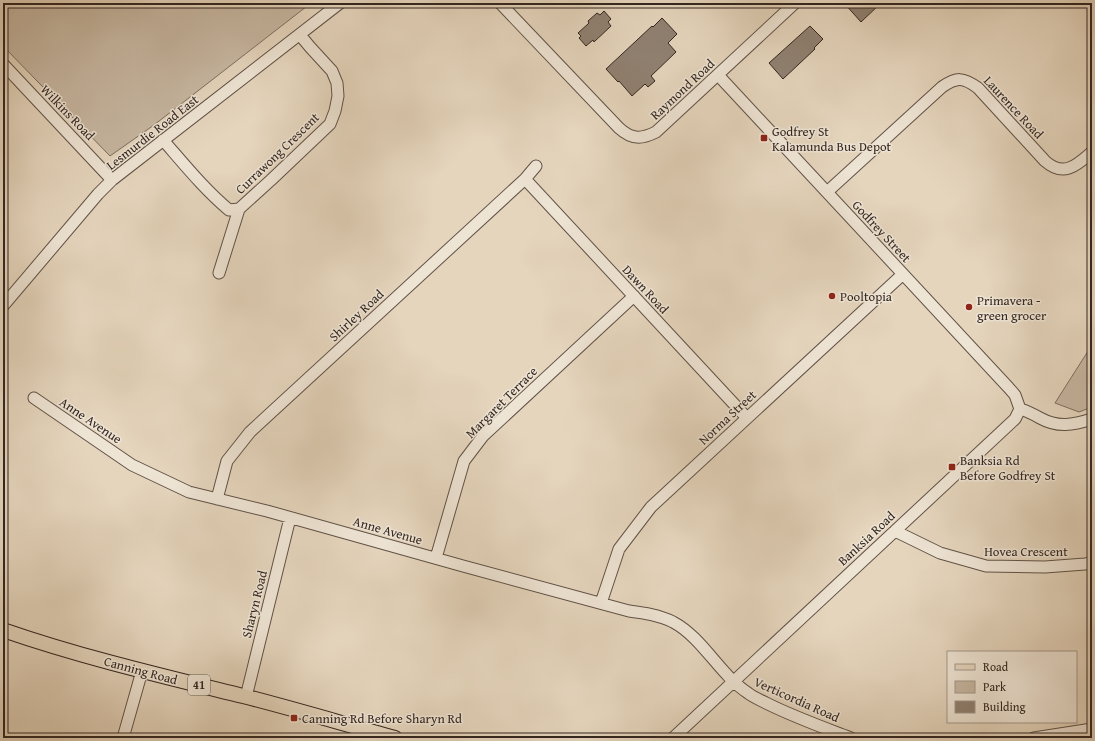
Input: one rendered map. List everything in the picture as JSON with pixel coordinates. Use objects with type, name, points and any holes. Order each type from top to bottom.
[{"type":"main road","name":"Canning Road","points":[[3,630],[40,643],[395,738]]},
{"type":"street","name":"Lesmurdie Road East","points":[[3,306],[98,194],[112,180],[340,3]]},
{"type":"street","name":"Raymond Road","points":[[500,3],[619,128],[631,137],[641,137],[656,132],[794,3]]},
{"type":"street","name":"Currawong Crescent","points":[[219,273],[239,209],[330,124],[335,111],[338,96],[337,83],[332,71],[300,35]]},
{"type":"street","name":"Wilkins Road","points":[[3,64],[112,180]]},
{"type":"street","name":"Godfrey Street","points":[[718,75],[1008,387],[1015,395],[1020,409]]},
{"type":"street","name":"Laurence Road","points":[[827,192],[942,87],[956,79],[970,82],[978,88],[1045,161],[1056,168],[1070,168],[1080,163],[1092,152]]},
{"type":"street","name":"Currawong Crescent","points":[[163,140],[192,174],[220,202],[229,210],[239,209]]},
{"type":"street","name":"Shirley Road","points":[[217,499],[227,461],[250,432],[525,179],[536,166]]},
{"type":"street","name":"Dawn Road","points":[[525,179],[747,418]]},
{"type":"street","name":"Norma Street","points":[[601,603],[619,549],[651,507],[903,274]]},
{"type":"street","name":"Margaret Terrace","points":[[436,558],[464,461],[483,436],[634,296]]},
{"type":"street","name":"Anne Avenue","points":[[34,398],[132,465],[189,492],[290,518],[629,611],[648,613],[673,622],[684,629],[733,682]]},
{"type":"street","points":[[1020,409],[1027,410],[1048,421],[1061,424],[1077,424],[1092,419]]},
{"type":"street","name":"Banksia Road","points":[[673,738],[1015,419],[1020,409]]},
{"type":"street","name":"Sharyn Road","points":[[246,697],[290,518]]},
{"type":"street","name":"Hovea Crescent","points":[[895,531],[940,553],[986,566],[1045,567],[1092,563]]},
{"type":"street","points":[[123,738],[142,671]]},
{"type":"street","name":"Verticordia Road","points":[[733,682],[749,694],[774,707],[851,738]]},
{"type":"street","points":[[1034,738],[1092,730]]},
{"type":"green space","points":[[3,3],[311,3],[154,125],[110,156],[3,46]]},
{"type":"green space","points":[[1092,346],[1092,407],[1079,412],[1055,403],[1090,348]]},
{"type":"building","points":[[844,3],[881,3],[861,22]]},
{"type":"building","points":[[604,11],[611,19],[608,22],[611,26],[594,42],[593,40],[586,46],[579,38],[581,36],[578,33],[597,13],[600,15]]},
{"type":"building","points":[[662,18],[677,34],[668,43],[676,52],[651,76],[655,81],[648,87],[645,84],[632,96],[606,69]]},
{"type":"building","points":[[810,26],[823,39],[814,48],[815,49],[783,79],[769,63]]},
{"type":"place","name":"Godfrey St Kalamunda Bus Depot","points":[[764,138]]},
{"type":"place","name":"Pooltopia","points":[[832,296]]},
{"type":"place","name":"Primavera - green grocer","points":[[969,307]]},
{"type":"place","name":"Banksia Rd Before Godfrey St","points":[[952,467]]},
{"type":"place","name":"Canning Rd Before Sharyn Rd","points":[[294,718]]}]
